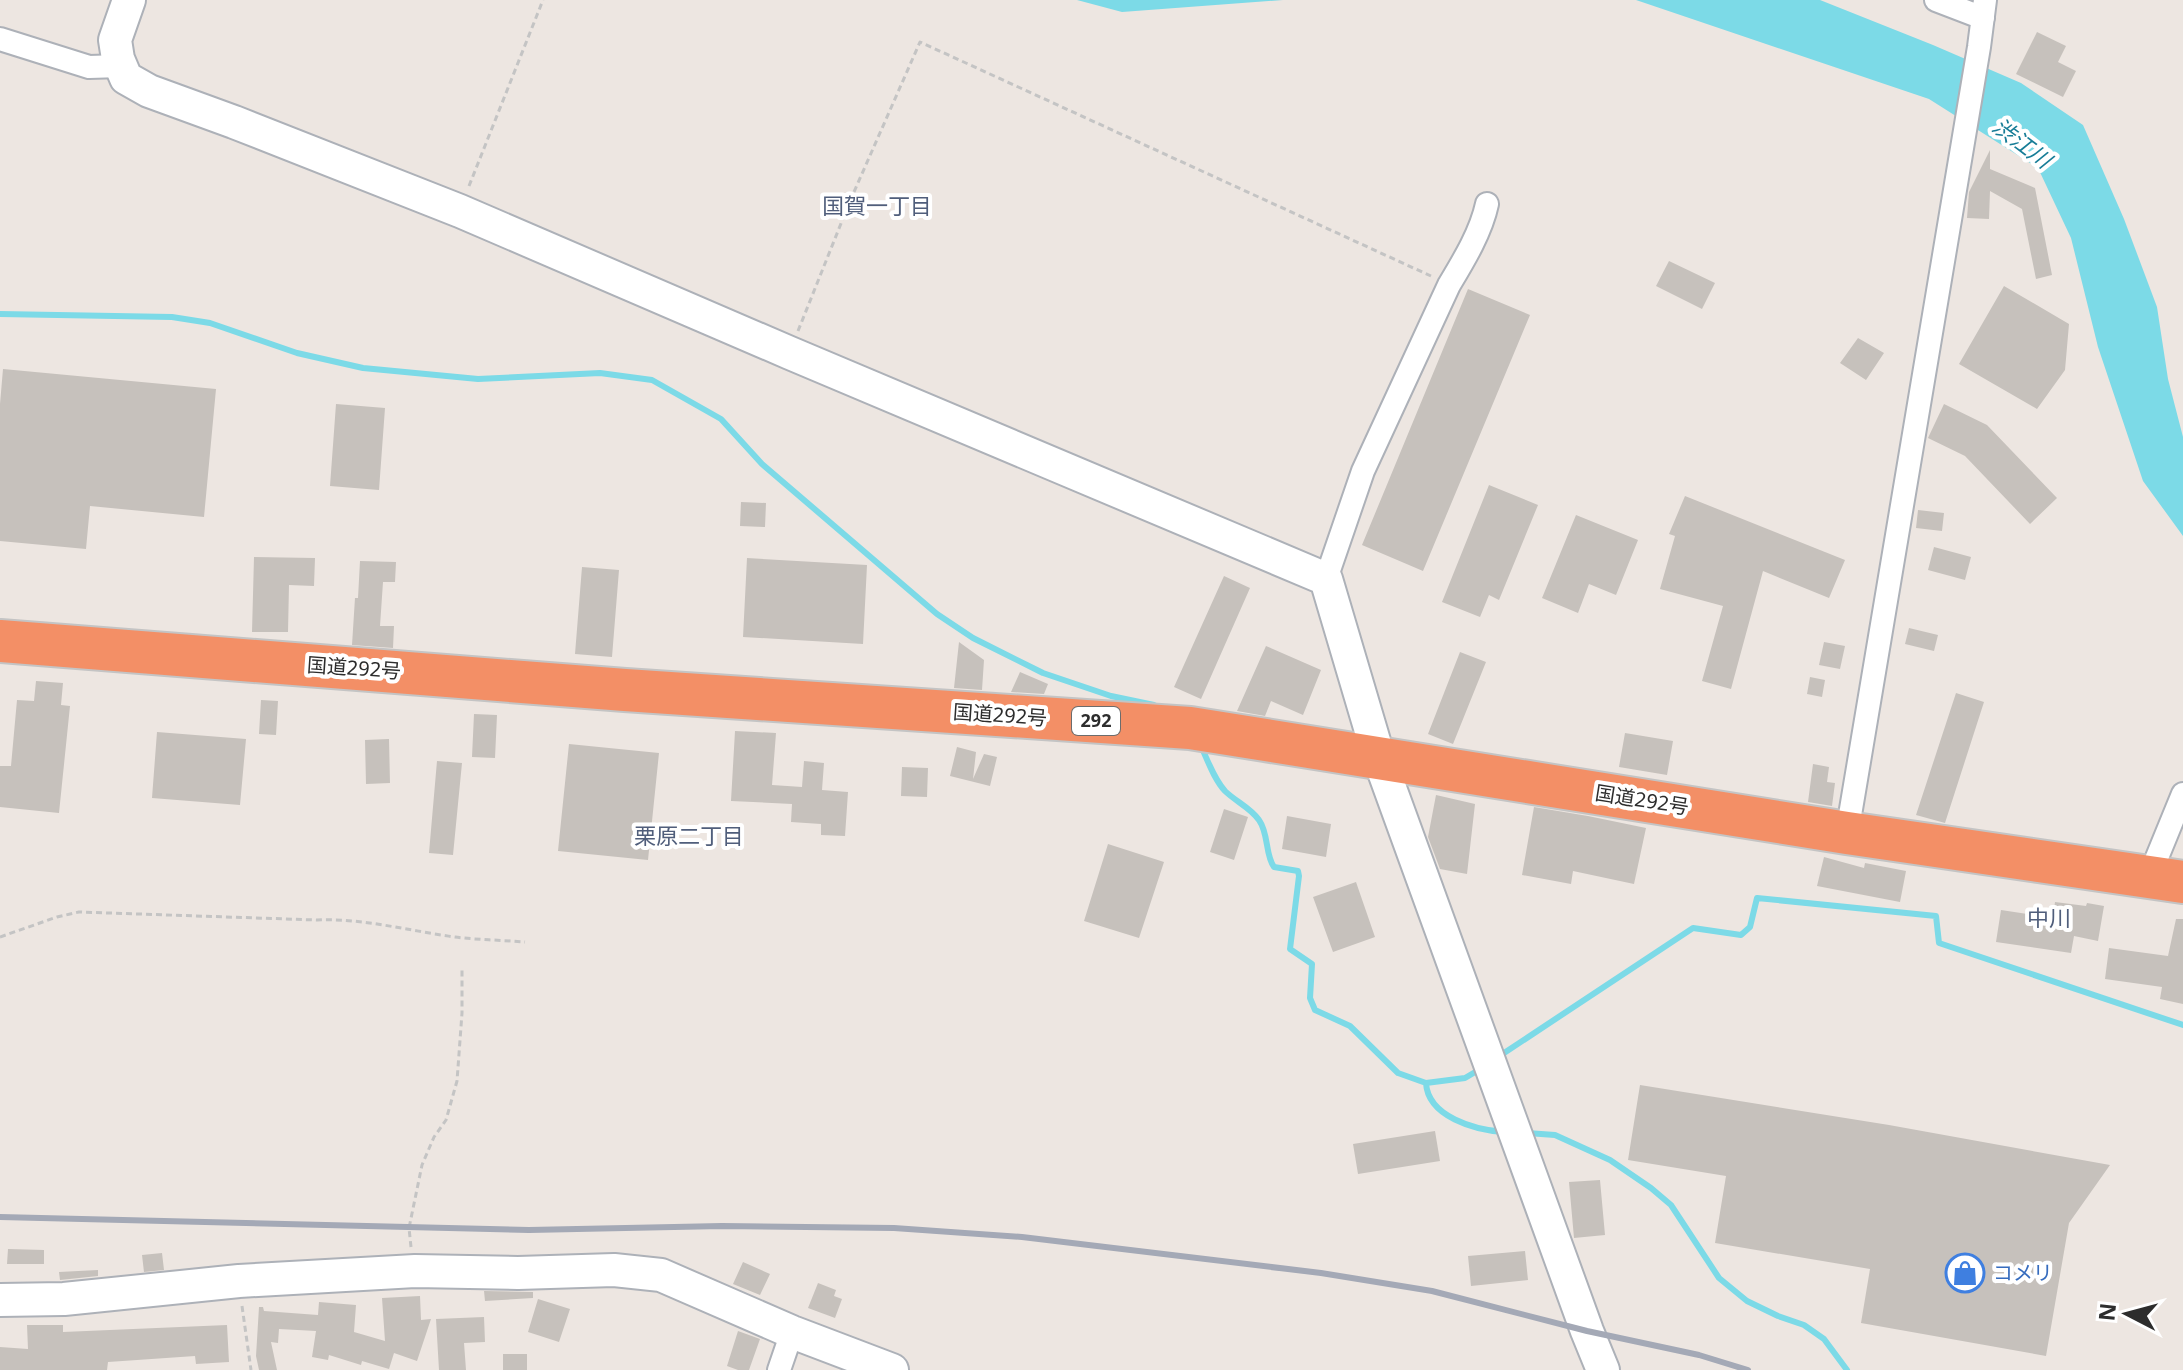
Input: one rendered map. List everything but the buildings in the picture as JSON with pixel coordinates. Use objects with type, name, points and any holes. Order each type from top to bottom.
[{"type":"highway","name":"国道292号","points":[[0,641],[625,690],[1190,728],[1847,833],[2166,880]]},
{"type":"street","points":[[129,0],[115,40],[118,59],[126,78],[149,91],[460,211],[1326,579]]},
{"type":"street","points":[[1847,833],[1984,9],[1936,0]]},
{"type":"street","points":[[0,39],[89,67],[121,66]]},
{"type":"street","points":[[1487,204],[1462,265],[1449,285],[1363,471],[1326,579],[1379,758],[1603,1370]]},
{"type":"street","points":[[2166,880],[2183,794]]},
{"type":"street","points":[[0,1300],[64,1299],[239,1281],[415,1271],[518,1273],[614,1270],[661,1275],[792,1332],[892,1370]]},
{"type":"street","points":[[779,1370],[792,1332]]},
{"type":"path","points":[[460,211],[543,0]]},
{"type":"path","points":[[790,353],[850,201],[920,42],[1449,285]]},
{"type":"path","points":[[0,937],[79,912],[338,919],[456,937],[525,942]]},
{"type":"path","points":[[415,1271],[409,1228],[422,1165],[434,1137],[446,1120],[457,1081],[462,969]]},
{"type":"path","points":[[239,1281],[251,1370]]},
{"type":"water","points":[[1077,0],[1283,0],[1122,12]]},
{"type":"water","name":"渋江川","points":[[1636,0],[1820,0],[2021,83],[2083,125],[2124,219],[2157,307],[2168,379],[2183,437],[2183,536],[2143,481],[2098,347],[2071,238],[2038,168],[1929,99]]},
{"type":"waterway","points":[[0,314],[172,317],[210,323],[297,353],[363,368],[478,379],[600,373],[652,380],[721,419],[762,464],[937,614],[973,638],[1043,673],[1111,696],[1154,705]]},
{"type":"waterway","points":[[1201,746],[1221,786],[1259,820],[1274,867],[1298,871],[1290,949],[1312,964],[1310,998],[1315,1010],[1350,1026],[1398,1073],[1426,1083],[1465,1078],[1482,1068]]},
{"type":"waterway","points":[[1498,1057],[1693,928],[1741,935],[1750,927],[1757,898],[1936,916],[1939,943],[2183,1025]]},
{"type":"waterway","points":[[1426,1083],[1435,1105],[1455,1120],[1504,1132]]},
{"type":"waterway","points":[[1527,1133],[1555,1135],[1610,1160],[1651,1188],[1671,1205],[1719,1278],[1747,1301],[1804,1325],[1824,1339],[1847,1370]]},
{"type":"railway","points":[[0,1217],[529,1230],[722,1226],[894,1228],[1022,1237],[1321,1273],[1432,1291],[1587,1331],[1699,1355],[1748,1370]]},
{"type":"place","name":"コメリ","points":[[1965,1273]]},
{"type":"district","name":"国賀一丁目","points":[[877,206]]},
{"type":"district","name":"栗原二丁目","points":[[689,836]]},
{"type":"district","name":"中川","points":[[2049,918]]}]
